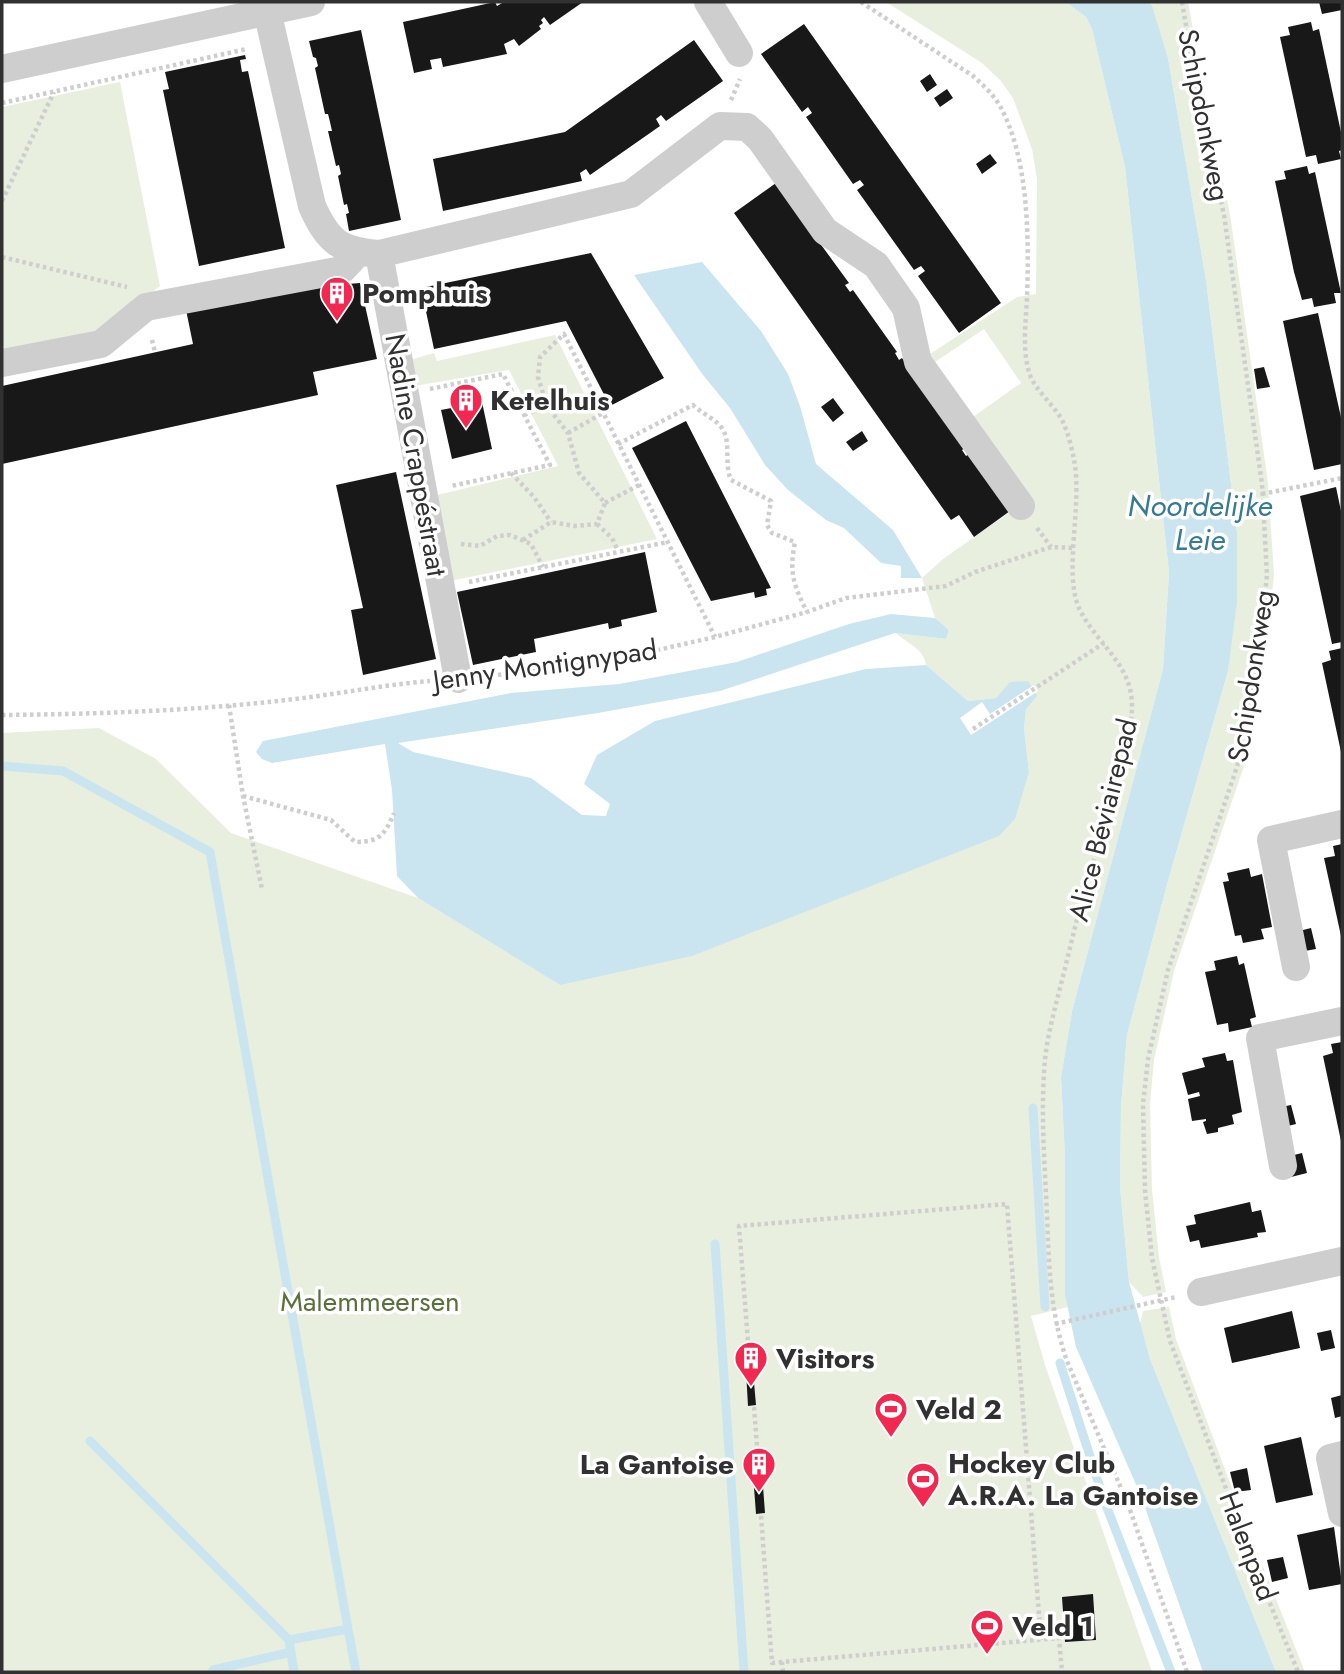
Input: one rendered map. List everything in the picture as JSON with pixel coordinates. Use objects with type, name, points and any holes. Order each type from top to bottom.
[{"type":"street","points":[[2,69],[266,6],[311,2]]},
{"type":"street","points":[[708,2],[739,53]]},
{"type":"street","points":[[266,6],[312,206],[323,230],[336,242],[369,253]]},
{"type":"street","points":[[2,363],[101,344],[146,307],[342,270],[369,253],[631,194],[720,126],[747,127],[760,139],[825,231],[876,265],[906,308],[918,362],[1021,506]]},
{"type":"street","name":"Nadine Crappéstraat","points":[[369,253],[405,394],[456,667]]},
{"type":"street","points":[[1296,967],[1271,840],[1342,824]]},
{"type":"street","points":[[1283,1166],[1259,1038],[1342,1021]]},
{"type":"street","points":[[1200,1292],[1342,1261]]},
{"type":"street","points":[[1342,1455],[1330,1458],[1342,1513]]},
{"type":"path","name":"Alice Béviairepad","points":[[861,2],[973,76],[999,105],[1010,129],[1017,152],[1027,222],[1026,352],[1029,374],[1063,422],[1075,461],[1075,596],[1087,622],[1129,680],[1132,694],[1131,715],[1117,781],[1083,895],[1046,1048],[1043,1127],[1050,1291],[1055,1324],[1067,1361],[1129,1507],[1186,1672]]},
{"type":"path","name":"Schipdonkweg","points":[[1161,1300],[1152,1258],[1145,1191],[1143,1104],[1148,1059],[1168,970],[1237,767],[1248,719],[1266,601],[1267,575],[1262,494],[1224,215],[1201,112],[1182,2]]},
{"type":"path","points":[[720,126],[743,71],[739,53]]},
{"type":"path","points":[[2,201],[54,92]]},
{"type":"path","points":[[2,257],[132,289],[146,307],[155,352]]},
{"type":"path","points":[[605,503],[579,473],[568,433],[547,406],[538,377],[540,357],[564,334],[715,637]]},
{"type":"path","points":[[405,394],[503,374],[550,465],[423,492]]},
{"type":"path","points":[[618,444],[693,405],[718,423],[725,431],[726,469],[731,480],[771,501],[767,526],[772,533],[795,542],[791,574],[807,612]]},
{"type":"path","points":[[524,415],[547,406]]},
{"type":"path","points":[[568,433],[603,413]]},
{"type":"path","points":[[511,473],[534,497],[551,522]]},
{"type":"path","points":[[1262,494],[1342,478]]},
{"type":"path","points":[[597,524],[605,503],[639,485]]},
{"type":"path","points":[[523,540],[551,522],[575,526],[597,524],[612,538],[618,551]]},
{"type":"path","points":[[432,541],[480,546],[497,536],[510,535],[531,544],[543,567]]},
{"type":"path","points":[[441,588],[668,542]]},
{"type":"path","name":"Jenny Montignypad","points":[[2,715],[120,713],[286,701],[410,683],[456,667],[505,675],[631,656],[715,637],[863,595],[946,586],[975,572],[1051,547],[1074,548]]},
{"type":"path","points":[[973,729],[1104,643]]},
{"type":"path","points":[[229,705],[243,796],[262,889]]},
{"type":"path","points":[[243,796],[331,820],[355,842],[371,842],[387,831],[394,813]]},
{"type":"path","points":[[750,1368],[739,1226],[1007,1204],[1041,1640]]},
{"type":"path","name":"Halenpad","points":[[1161,1300],[1170,1341],[1298,1672]]},
{"type":"path","points":[[1055,1324],[1154,1302]]},
{"type":"path","points":[[754,1407],[758,1472]]},
{"type":"path","points":[[761,1516],[772,1663],[1059,1638],[1062,1672]]},
{"type":"path","points":[[782,1662],[783,1672]]},
{"type":"green space","name":"Malemmeersen","points":[[886,2],[1066,2],[1086,17],[1092,29],[1125,167],[1169,572],[1163,669],[1072,1011],[1061,1077],[1065,1158],[1065,1295],[1068,1307],[1031,1316],[1045,1365],[1152,1672],[2,1672],[2,733],[99,728],[156,759],[231,833],[418,898],[560,985],[1029,772],[1024,729],[1026,709],[996,698],[968,701],[926,665],[919,650],[896,633],[946,639],[949,630],[935,618],[922,578],[943,559],[1010,512],[970,419],[1021,383],[984,329],[932,364],[927,356],[1017,297],[1036,294],[1037,179],[1032,149],[1013,98],[1000,80],[982,63]]},
{"type":"green space","points":[[1149,2],[1188,2],[1230,214],[1268,483],[1274,575],[1263,677],[1243,769],[1174,971],[1154,1060],[1150,1104],[1152,1190],[1159,1257],[1166,1292],[1143,1297],[1129,1282],[1120,1187],[1121,1105],[1127,1035],[1228,671],[1237,533],[1206,280],[1168,58]]},
{"type":"green space","points":[[120,82],[160,286],[98,333],[2,350],[2,107]]},
{"type":"green space","points":[[555,335],[657,539],[445,582],[429,497],[558,466],[509,370],[414,386],[410,360],[434,353],[437,361]]},
{"type":"green space","points":[[1169,1307],[1176,1339],[1305,1672],[1276,1672],[1150,1359],[1140,1324],[1143,1311]]},
{"type":"water","name":"Noordelijke Leie","points":[[1066,2],[1149,2],[1152,6],[1168,58],[1206,280],[1237,533],[1237,602],[1228,671],[1127,1035],[1121,1106],[1120,1187],[1129,1282],[1150,1359],[1276,1672],[1203,1672],[1141,1496],[1076,1347],[1065,1295],[1065,1158],[1061,1077],[1072,1011],[1163,669],[1169,572],[1125,167],[1092,29],[1086,17]]},
{"type":"water","points":[[702,262],[761,331],[788,374],[816,464],[893,530],[922,578],[901,578],[901,566],[881,563],[844,528],[826,520],[788,490],[765,465],[730,408],[703,375],[634,275]]},
{"type":"water","points":[[891,614],[935,618],[949,630],[946,639],[895,633],[720,691],[598,713],[398,743],[413,752],[531,778],[582,815],[606,816],[610,804],[584,784],[597,755],[655,721],[866,669],[926,665],[968,701],[996,698],[1010,682],[1028,681],[1037,696],[1026,709],[1024,729],[1029,772],[1015,819],[999,836],[692,956],[560,985],[418,898],[397,876],[392,790],[385,744],[272,763],[262,759],[256,752],[263,741],[511,693],[619,684],[737,662],[849,624]]},
{"type":"pier","points":[[1034,685],[1038,691],[971,735],[960,718],[982,702],[990,714]]},
{"type":"building","points":[[495,2],[497,6],[504,2],[583,2],[550,25],[544,17],[539,26],[541,29],[519,46],[514,39],[504,44],[507,54],[443,67],[441,58],[430,60],[432,69],[414,73],[403,22]]},
{"type":"building","points":[[1319,2],[1342,2],[1342,10],[1322,14]]},
{"type":"building","points":[[1311,22],[1313,31],[1319,29],[1342,137],[1342,150],[1339,151],[1341,159],[1318,164],[1316,155],[1306,157],[1280,37],[1290,35],[1288,27]]},
{"type":"building","points":[[804,24],[1001,303],[959,333],[918,276],[925,271],[921,266],[914,270],[857,190],[864,185],[860,180],[853,184],[806,117],[812,113],[808,107],[802,112],[761,54]]},
{"type":"building","points":[[361,30],[401,220],[349,231],[346,214],[349,213],[347,204],[344,205],[338,176],[341,174],[339,165],[336,166],[328,131],[332,131],[328,114],[325,114],[315,68],[318,66],[316,58],[313,57],[309,41]]},
{"type":"building","points":[[694,40],[723,81],[666,121],[661,115],[656,119],[660,126],[590,175],[586,169],[580,173],[582,181],[443,211],[433,159],[565,132]]},
{"type":"building","points":[[245,55],[246,59],[240,60],[242,72],[248,71],[285,248],[199,266],[163,90],[169,89],[165,72]]},
{"type":"building","points":[[930,74],[937,85],[927,92],[920,81]]},
{"type":"building","points":[[947,89],[953,98],[940,107],[934,98]]},
{"type":"building","points":[[990,154],[997,163],[982,174],[976,164]]},
{"type":"building","points":[[1307,166],[1309,174],[1315,172],[1341,293],[1334,293],[1336,303],[1314,307],[1312,298],[1302,300],[1275,181],[1286,179],[1284,171]]},
{"type":"building","points":[[776,183],[849,283],[845,285],[850,292],[853,290],[897,352],[895,353],[899,360],[902,358],[955,433],[965,448],[962,450],[966,456],[969,454],[1010,511],[974,537],[959,515],[951,520],[734,213]]},
{"type":"building","points":[[591,253],[664,378],[610,406],[566,321],[434,349],[421,288]]},
{"type":"building","points":[[360,283],[377,359],[313,372],[318,395],[2,464],[2,386],[193,344],[186,310],[298,288]]},
{"type":"building","points":[[1318,313],[1342,422],[1342,464],[1314,470],[1283,321]]},
{"type":"building","points":[[1264,367],[1270,387],[1257,389],[1254,369]]},
{"type":"building","points":[[833,398],[844,413],[833,422],[821,407]]},
{"type":"building","name":"Ketelhuis","points":[[482,402],[492,449],[452,459],[441,410]]},
{"type":"building","points":[[686,421],[771,588],[766,589],[767,595],[755,598],[754,592],[711,601],[632,448]]},
{"type":"building","points":[[862,431],[868,441],[853,451],[846,442]]},
{"type":"building","points":[[396,472],[436,659],[363,675],[351,610],[363,608],[336,485]]},
{"type":"building","points":[[1336,487],[1342,516],[1342,642],[1332,644],[1300,496]]},
{"type":"building","points":[[645,552],[657,612],[621,620],[622,626],[609,629],[608,623],[534,639],[536,652],[473,665],[457,592]]},
{"type":"building","points":[[1342,648],[1341,752],[1322,663],[1331,660],[1329,651]]},
{"type":"building","points":[[1342,844],[1341,936],[1324,858],[1335,856],[1333,846]]},
{"type":"building","points":[[1249,868],[1251,877],[1262,874],[1272,927],[1261,929],[1264,939],[1243,943],[1241,935],[1235,936],[1223,882],[1229,881],[1227,873]]},
{"type":"building","points":[[1311,928],[1316,949],[1299,952],[1295,932]]},
{"type":"building","points":[[1237,956],[1239,965],[1244,963],[1256,1017],[1250,1019],[1252,1027],[1229,1032],[1228,1023],[1217,1025],[1205,972],[1216,970],[1214,961]]},
{"type":"building","points":[[1342,1042],[1341,1141],[1323,1056],[1333,1053],[1331,1044]]},
{"type":"building","points":[[1225,1053],[1227,1061],[1233,1060],[1242,1112],[1232,1115],[1234,1124],[1207,1134],[1203,1122],[1206,1119],[1192,1121],[1188,1099],[1200,1096],[1199,1092],[1188,1095],[1182,1073],[1205,1067],[1202,1058]]},
{"type":"building","points":[[1291,1105],[1296,1124],[1280,1128],[1276,1108]]},
{"type":"building","points":[[1302,1153],[1307,1173],[1291,1177],[1286,1157]]},
{"type":"building","points":[[1250,1202],[1252,1212],[1261,1210],[1266,1232],[1257,1233],[1258,1237],[1201,1248],[1199,1240],[1190,1242],[1186,1226],[1196,1224],[1194,1215]]},
{"type":"building","points":[[1292,1311],[1300,1348],[1232,1363],[1224,1328]]},
{"type":"building","points":[[1331,1330],[1335,1348],[1321,1351],[1317,1333]]},
{"type":"building","name":"Visitors","points":[[746,1371],[753,1371],[756,1405],[748,1406]]},
{"type":"building","points":[[1342,1395],[1342,1416],[1335,1418],[1331,1398]]},
{"type":"building","points":[[1301,1437],[1313,1495],[1276,1503],[1264,1446]]},
{"type":"building","points":[[1247,1468],[1251,1490],[1235,1492],[1230,1472]]},
{"type":"building","name":"La Gantoise","points":[[762,1473],[765,1513],[756,1514],[753,1474]]},
{"type":"building","points":[[1334,1527],[1342,1584],[1309,1590],[1297,1535]]},
{"type":"building","points":[[1283,1557],[1288,1578],[1272,1582],[1267,1560]]},
{"type":"building","points":[[1093,1594],[1096,1640],[1065,1642],[1062,1597]]},
{"type":"waterway","points":[[2,766],[63,771],[210,852],[348,1629],[289,1640]]},
{"type":"waterway","points":[[1033,1108],[1045,1307]]},
{"type":"waterway","points":[[715,1244],[744,1672]]},
{"type":"waterway","points":[[1060,1363],[1104,1500],[1171,1672]]},
{"type":"waterway","points":[[90,1441],[289,1640],[294,1672]]},
{"type":"waterway","points":[[348,1629],[356,1672]]},
{"type":"waterway","points":[[213,1670],[291,1652]]},
{"type":"place","name":"Pomphuis","points":[[337,323]]},
{"type":"place","name":"Ketelhuis","points":[[466,430]]},
{"type":"place","name":"Visitors","points":[[751,1388]]},
{"type":"place","name":"Veld 2","points":[[891,1439]]},
{"type":"place","name":"La Gantoise","points":[[759,1494]]},
{"type":"place","name":"Hockey Club A.R.A. La Gantoise","points":[[923,1509]]},
{"type":"place","name":"Veld 1","points":[[987,1656]]}]
